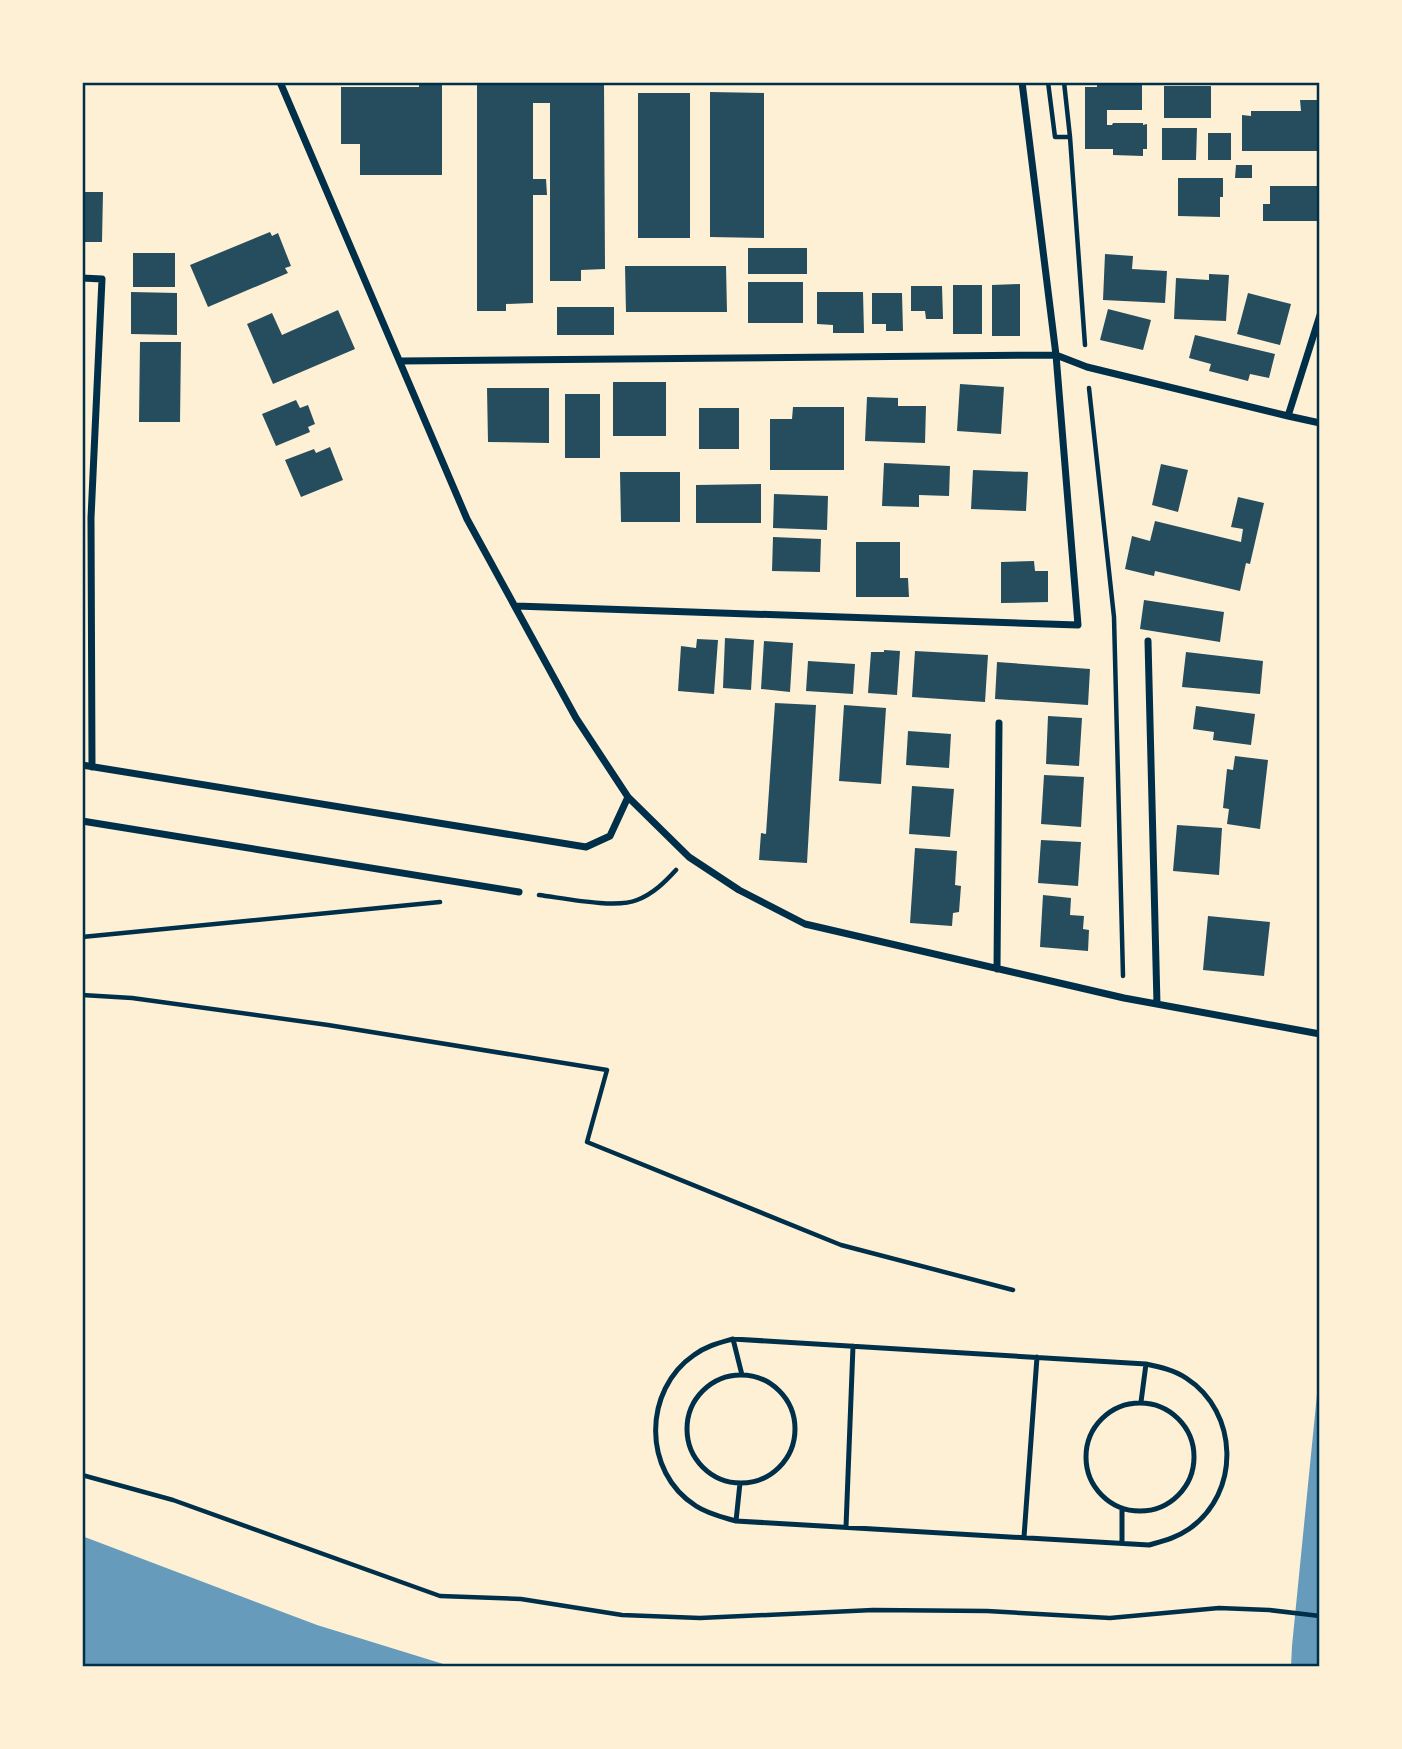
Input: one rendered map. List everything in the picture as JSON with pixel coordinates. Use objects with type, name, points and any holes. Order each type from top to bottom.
[{"type":"street","points":[[280,82],[467,519],[576,718],[628,797],[689,857],[739,890],[805,924],[1124,998],[1320,1034]]},
{"type":"street","points":[[516,606],[1078,625],[1056,355],[1022,82]]},
{"type":"street","points":[[82,278],[102,279],[86,518],[92,767]]},
{"type":"street","points":[[1288,416],[1320,315]]},
{"type":"street","points":[[401,361],[1056,355],[1087,367],[1320,423]]},
{"type":"street","points":[[1148,641],[1157,1004]]},
{"type":"street","points":[[997,969],[999,723]]},
{"type":"street","points":[[82,765],[586,847],[610,836],[628,797]]},
{"type":"street","points":[[82,821],[519,892]]},
{"type":"lane","points":[[733,1339],[742,1374]]},
{"type":"lane","points":[[733,1339],[1146,1364],[1168,1369],[1187,1379],[1204,1393],[1217,1411],[1227,1442],[1226,1475],[1218,1496],[1206,1514],[1189,1529],[1170,1539],[1149,1545],[736,1521],[695,1506],[678,1491],[661,1463],[654,1431],[664,1388],[677,1370],[693,1355],[712,1344],[733,1339]]},
{"type":"lane","points":[[846,1527],[853,1346]]},
{"type":"lane","points":[[1024,1537],[1037,1357]]},
{"type":"lane","points":[[1141,1402],[1146,1364]]},
{"type":"lane","points":[[742,1374],[758,1377],[773,1386],[785,1398],[792,1413],[795,1430],[792,1446],[784,1461],[772,1473],[740,1483],[723,1480],[708,1472],[696,1460],[689,1444],[687,1427],[689,1411],[697,1396],[710,1384],[725,1377],[742,1374]]},
{"type":"lane","points":[[1141,1402],[1157,1405],[1172,1414],[1184,1426],[1192,1441],[1194,1458],[1191,1475],[1183,1489],[1163,1505],[1139,1511],[1122,1508],[1107,1500],[1088,1473],[1086,1455],[1089,1439],[1096,1424],[1109,1412],[1124,1405],[1141,1402]]},
{"type":"lane","points":[[736,1521],[740,1483]]},
{"type":"lane","points":[[1122,1508],[1122,1543]]},
{"type":"path","points":[[1048,82],[1055,137],[1070,137]]},
{"type":"path","points":[[1064,82],[1087,367],[1114,617],[1124,998]]},
{"type":"path","points":[[519,892],[607,904],[636,901],[660,886],[689,857]]},
{"type":"path","points":[[82,937],[440,902]]},
{"type":"path","points":[[82,995],[132,998],[315,1023],[607,1069],[587,1142],[841,1245],[1013,1290]]},
{"type":"path","points":[[82,1475],[173,1500],[440,1596],[521,1599],[622,1615],[700,1618],[873,1610],[987,1611],[1110,1618],[1219,1608],[1320,1616]]},
{"type":"water","points":[[1320,1364],[1320,1667],[1291,1667],[1292,1646]]},
{"type":"water","points":[[82,1536],[317,1625],[453,1667],[82,1667]]},
{"type":"building","points":[[419,82],[442,82],[442,175],[360,175],[360,144],[341,144],[341,87],[419,87]]},
{"type":"building","points":[[477,82],[604,82],[605,269],[581,270],[581,281],[550,281],[550,103],[533,103],[533,179],[546,179],[547,195],[533,195],[533,303],[506,304],[506,311],[477,311]]},
{"type":"building","points":[[1097,82],[1142,84],[1142,110],[1107,110],[1107,125],[1147,124],[1147,149],[1143,149],[1143,156],[1113,155],[1113,149],[1085,149],[1085,87],[1097,87]]},
{"type":"building","points":[[1164,86],[1211,86],[1211,118],[1164,118]]},
{"type":"building","points":[[710,92],[764,93],[764,238],[710,237]]},
{"type":"building","points":[[638,93],[690,93],[690,238],[638,238]]},
{"type":"building","points":[[1300,100],[1320,100],[1320,151],[1242,151],[1242,115],[1251,116],[1251,111],[1301,111]]},
{"type":"building","points":[[1162,128],[1197,128],[1196,160],[1162,160]]},
{"type":"building","points":[[1208,133],[1231,133],[1231,160],[1208,160]]},
{"type":"building","points":[[1236,165],[1252,165],[1252,178],[1235,178]]},
{"type":"building","points":[[1178,178],[1223,178],[1220,217],[1178,216]]},
{"type":"building","points":[[1270,186],[1320,186],[1320,221],[1263,221],[1263,204],[1270,204]]},
{"type":"building","points":[[82,192],[103,192],[102,242],[82,242]]},
{"type":"building","points":[[270,232],[272,236],[278,233],[291,266],[285,268],[288,273],[208,307],[190,265]]},
{"type":"building","points":[[748,248],[807,248],[807,274],[748,274]]},
{"type":"building","points":[[133,253],[175,253],[175,287],[133,287]]},
{"type":"building","points":[[1105,254],[1133,256],[1132,269],[1167,271],[1165,303],[1103,300]]},
{"type":"building","points":[[625,266],[726,266],[727,312],[626,312]]},
{"type":"building","points":[[1209,274],[1229,275],[1226,321],[1174,319],[1176,278],[1209,280]]},
{"type":"building","points":[[748,282],[803,282],[803,323],[748,323]]},
{"type":"building","points":[[1020,284],[1020,336],[992,336],[992,285]]},
{"type":"building","points":[[953,285],[982,285],[982,334],[953,334]]},
{"type":"building","points":[[911,286],[942,286],[943,319],[926,319],[925,311],[911,311]]},
{"type":"building","points":[[131,292],[177,293],[177,335],[131,334]]},
{"type":"building","points":[[817,292],[863,292],[864,333],[833,333],[833,325],[817,324]]},
{"type":"building","points":[[872,293],[902,293],[903,331],[886,331],[886,324],[872,324]]},
{"type":"building","points":[[1248,293],[1291,304],[1280,345],[1237,334]]},
{"type":"building","points":[[557,307],[614,307],[614,335],[557,335]]},
{"type":"building","points":[[1108,309],[1151,320],[1143,350],[1100,340]]},
{"type":"building","points":[[338,310],[355,349],[273,384],[247,324],[272,313],[282,335]]},
{"type":"building","points":[[1195,335],[1275,354],[1269,378],[1250,374],[1248,381],[1209,371],[1211,364],[1189,358]]},
{"type":"building","points":[[140,342],[181,342],[180,422],[139,422]]},
{"type":"building","points":[[613,382],[666,382],[666,436],[613,436]]},
{"type":"building","points":[[960,384],[1004,387],[1001,434],[957,431]]},
{"type":"building","points":[[487,388],[549,388],[549,443],[488,442]]},
{"type":"building","points":[[565,394],[600,394],[600,458],[565,458]]},
{"type":"building","points":[[867,397],[898,398],[898,406],[926,406],[925,443],[865,441]]},
{"type":"building","points":[[296,400],[300,408],[308,405],[315,424],[308,427],[310,432],[276,446],[262,414]]},
{"type":"building","points":[[793,407],[844,407],[844,470],[770,470],[770,419],[792,419]]},
{"type":"building","points":[[699,408],[739,408],[739,449],[699,449]]},
{"type":"building","points":[[330,447],[343,480],[301,497],[285,460],[314,449],[316,453]]},
{"type":"building","points":[[884,463],[950,466],[949,496],[919,495],[919,507],[882,506]]},
{"type":"building","points":[[1161,464],[1188,470],[1178,512],[1152,505]]},
{"type":"building","points":[[973,470],[1028,472],[1026,511],[971,509]]},
{"type":"building","points":[[620,472],[680,472],[680,522],[621,522]]},
{"type":"building","points":[[761,484],[761,523],[696,523],[696,485]]},
{"type":"building","points":[[774,494],[828,496],[827,530],[773,528]]},
{"type":"building","points":[[1238,497],[1264,503],[1250,564],[1246,563],[1240,591],[1155,571],[1154,576],[1125,569],[1132,536],[1150,541],[1155,521],[1241,542],[1243,529],[1231,527]]},
{"type":"building","points":[[773,537],[821,539],[820,572],[772,571]]},
{"type":"building","points":[[856,542],[900,542],[900,578],[908,578],[909,597],[856,597]]},
{"type":"building","points":[[1034,561],[1035,571],[1048,571],[1048,602],[1001,603],[1001,562]]},
{"type":"building","points":[[1144,600],[1224,612],[1220,642],[1140,629]]},
{"type":"building","points":[[725,638],[754,640],[751,690],[723,688]]},
{"type":"building","points":[[697,639],[718,640],[714,694],[678,691],[681,646],[696,648]]},
{"type":"building","points":[[764,641],[793,643],[790,692],[761,689]]},
{"type":"building","points":[[900,651],[897,695],[868,693],[871,652]]},
{"type":"building","points":[[915,651],[988,655],[985,702],[912,697]]},
{"type":"building","points":[[1186,652],[1263,661],[1260,694],[1182,687]]},
{"type":"building","points":[[808,661],[855,664],[853,694],[806,691]]},
{"type":"building","points":[[997,662],[1090,669],[1088,705],[995,699]]},
{"type":"building","points":[[775,703],[816,705],[807,863],[759,860],[761,833],[766,834]]},
{"type":"building","points":[[844,705],[886,708],[881,784],[839,781]]},
{"type":"building","points":[[1196,706],[1255,714],[1251,745],[1213,740],[1214,732],[1193,729]]},
{"type":"building","points":[[1048,716],[1082,718],[1079,766],[1046,764]]},
{"type":"building","points":[[908,731],[951,734],[949,768],[906,765]]},
{"type":"building","points":[[1235,756],[1268,760],[1260,829],[1227,824],[1229,809],[1223,808],[1227,769],[1233,770]]},
{"type":"building","points":[[1044,775],[1084,777],[1081,827],[1041,824]]},
{"type":"building","points":[[912,786],[954,789],[950,837],[909,834]]},
{"type":"building","points":[[1177,825],[1222,828],[1219,875],[1173,871]]},
{"type":"building","points":[[1041,840],[1081,842],[1078,886],[1038,883]]},
{"type":"building","points":[[915,848],[957,851],[955,885],[961,886],[959,912],[953,913],[952,926],[910,923]]},
{"type":"building","points":[[1043,895],[1071,898],[1070,915],[1084,916],[1083,929],[1089,930],[1088,951],[1040,947]]},
{"type":"building","points":[[1208,916],[1270,922],[1264,976],[1203,970]]}]
